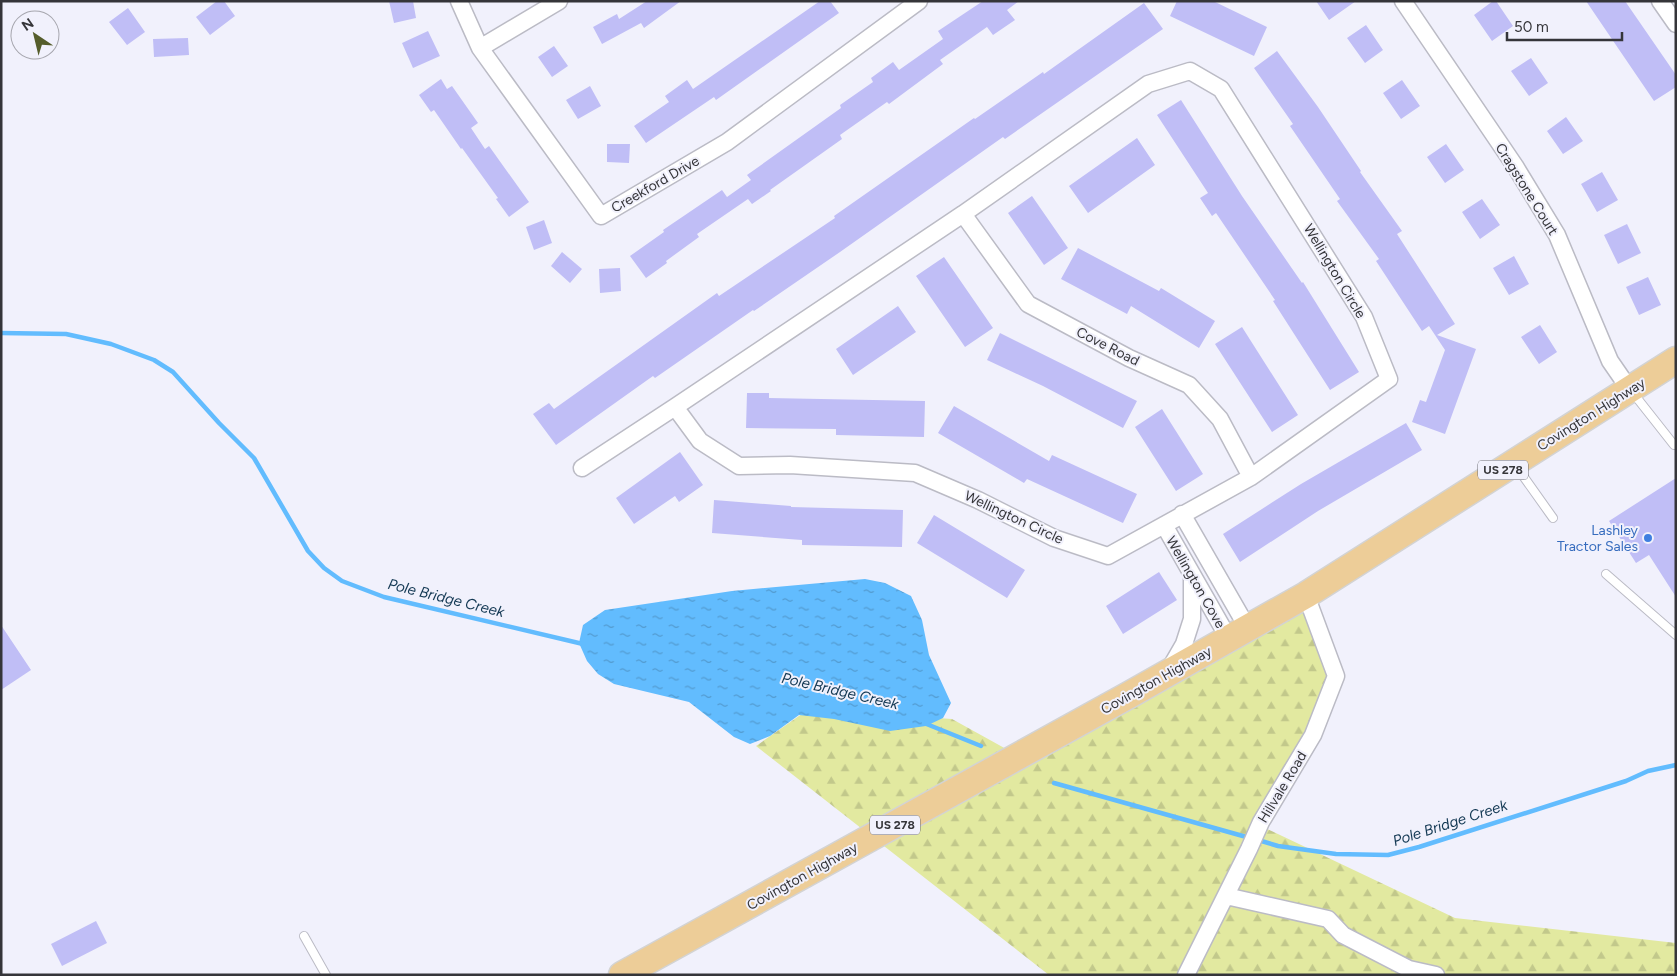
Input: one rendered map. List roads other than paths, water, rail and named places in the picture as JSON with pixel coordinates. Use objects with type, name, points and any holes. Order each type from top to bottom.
[{"type":"main road","name":"Covington Highway","points":[[622,975],[1306,595],[1676,360]]},
{"type":"street","name":"Creekford Drive","points":[[460,1],[480,48],[601,216],[727,142],[919,1]]},
{"type":"street","points":[[480,48],[559,1]]},
{"type":"street","name":"Cragstone Court","points":[[1402,1],[1515,166],[1557,235],[1610,361],[1630,390]]},
{"type":"street","points":[[1662,2],[1676,24]]},
{"type":"street","name":"Wellington Circle","points":[[582,468],[963,214],[1148,84],[1190,71],[1221,89],[1364,317],[1389,379],[1251,477],[1108,556],[1054,538],[978,500],[915,473],[790,465],[739,466],[700,441],[675,407]]},
{"type":"street","name":"Cove Road","points":[[963,214],[1028,304],[1129,358],[1189,385],[1220,419],[1251,477]]},
{"type":"street","name":"Wellington Cove","points":[[1182,514],[1238,633]]},
{"type":"street","name":"Wellington Cove","points":[[1164,525],[1192,575],[1238,633]]},
{"type":"street","points":[[1166,674],[1184,644],[1192,619],[1192,575]]},
{"type":"street","name":"Hillvale Road","points":[[1186,975],[1261,822],[1313,735],[1336,676],[1306,595]]},
{"type":"street","points":[[1226,896],[1328,919],[1343,935],[1409,969],[1436,975]]},
{"type":"lane","points":[[1630,390],[1675,445]]},
{"type":"lane","points":[[1514,463],[1553,518]]},
{"type":"lane","points":[[1606,574],[1676,635]]},
{"type":"lane","points":[[304,936],[326,975]]},
{"type":"water","points":[[865,579],[885,583],[911,596],[922,620],[929,655],[951,703],[943,718],[926,726],[890,731],[834,719],[799,715],[770,736],[750,744],[734,737],[689,702],[614,684],[598,674],[587,661],[579,643],[583,625],[605,610],[732,591]]},
{"type":"waterway","name":"Pole Bridge Creek","points":[[1,333],[66,334],[111,344],[154,360],[173,372],[254,458],[308,551],[324,568],[342,581],[384,597],[583,644]]},
{"type":"waterway","name":"Pole Bridge Creek","points":[[924,723],[981,746]]},
{"type":"waterway","name":"Pole Bridge Creek","points":[[1258,840],[1278,846],[1336,854],[1388,855],[1419,847],[1626,781],[1648,771],[1676,765]]},
{"type":"waterway","name":"Pole Bridge Creek","points":[[1054,783],[1250,838]]},
{"type":"place","name":"Lashley Tractor Sales","points":[[1648,538]]}]
